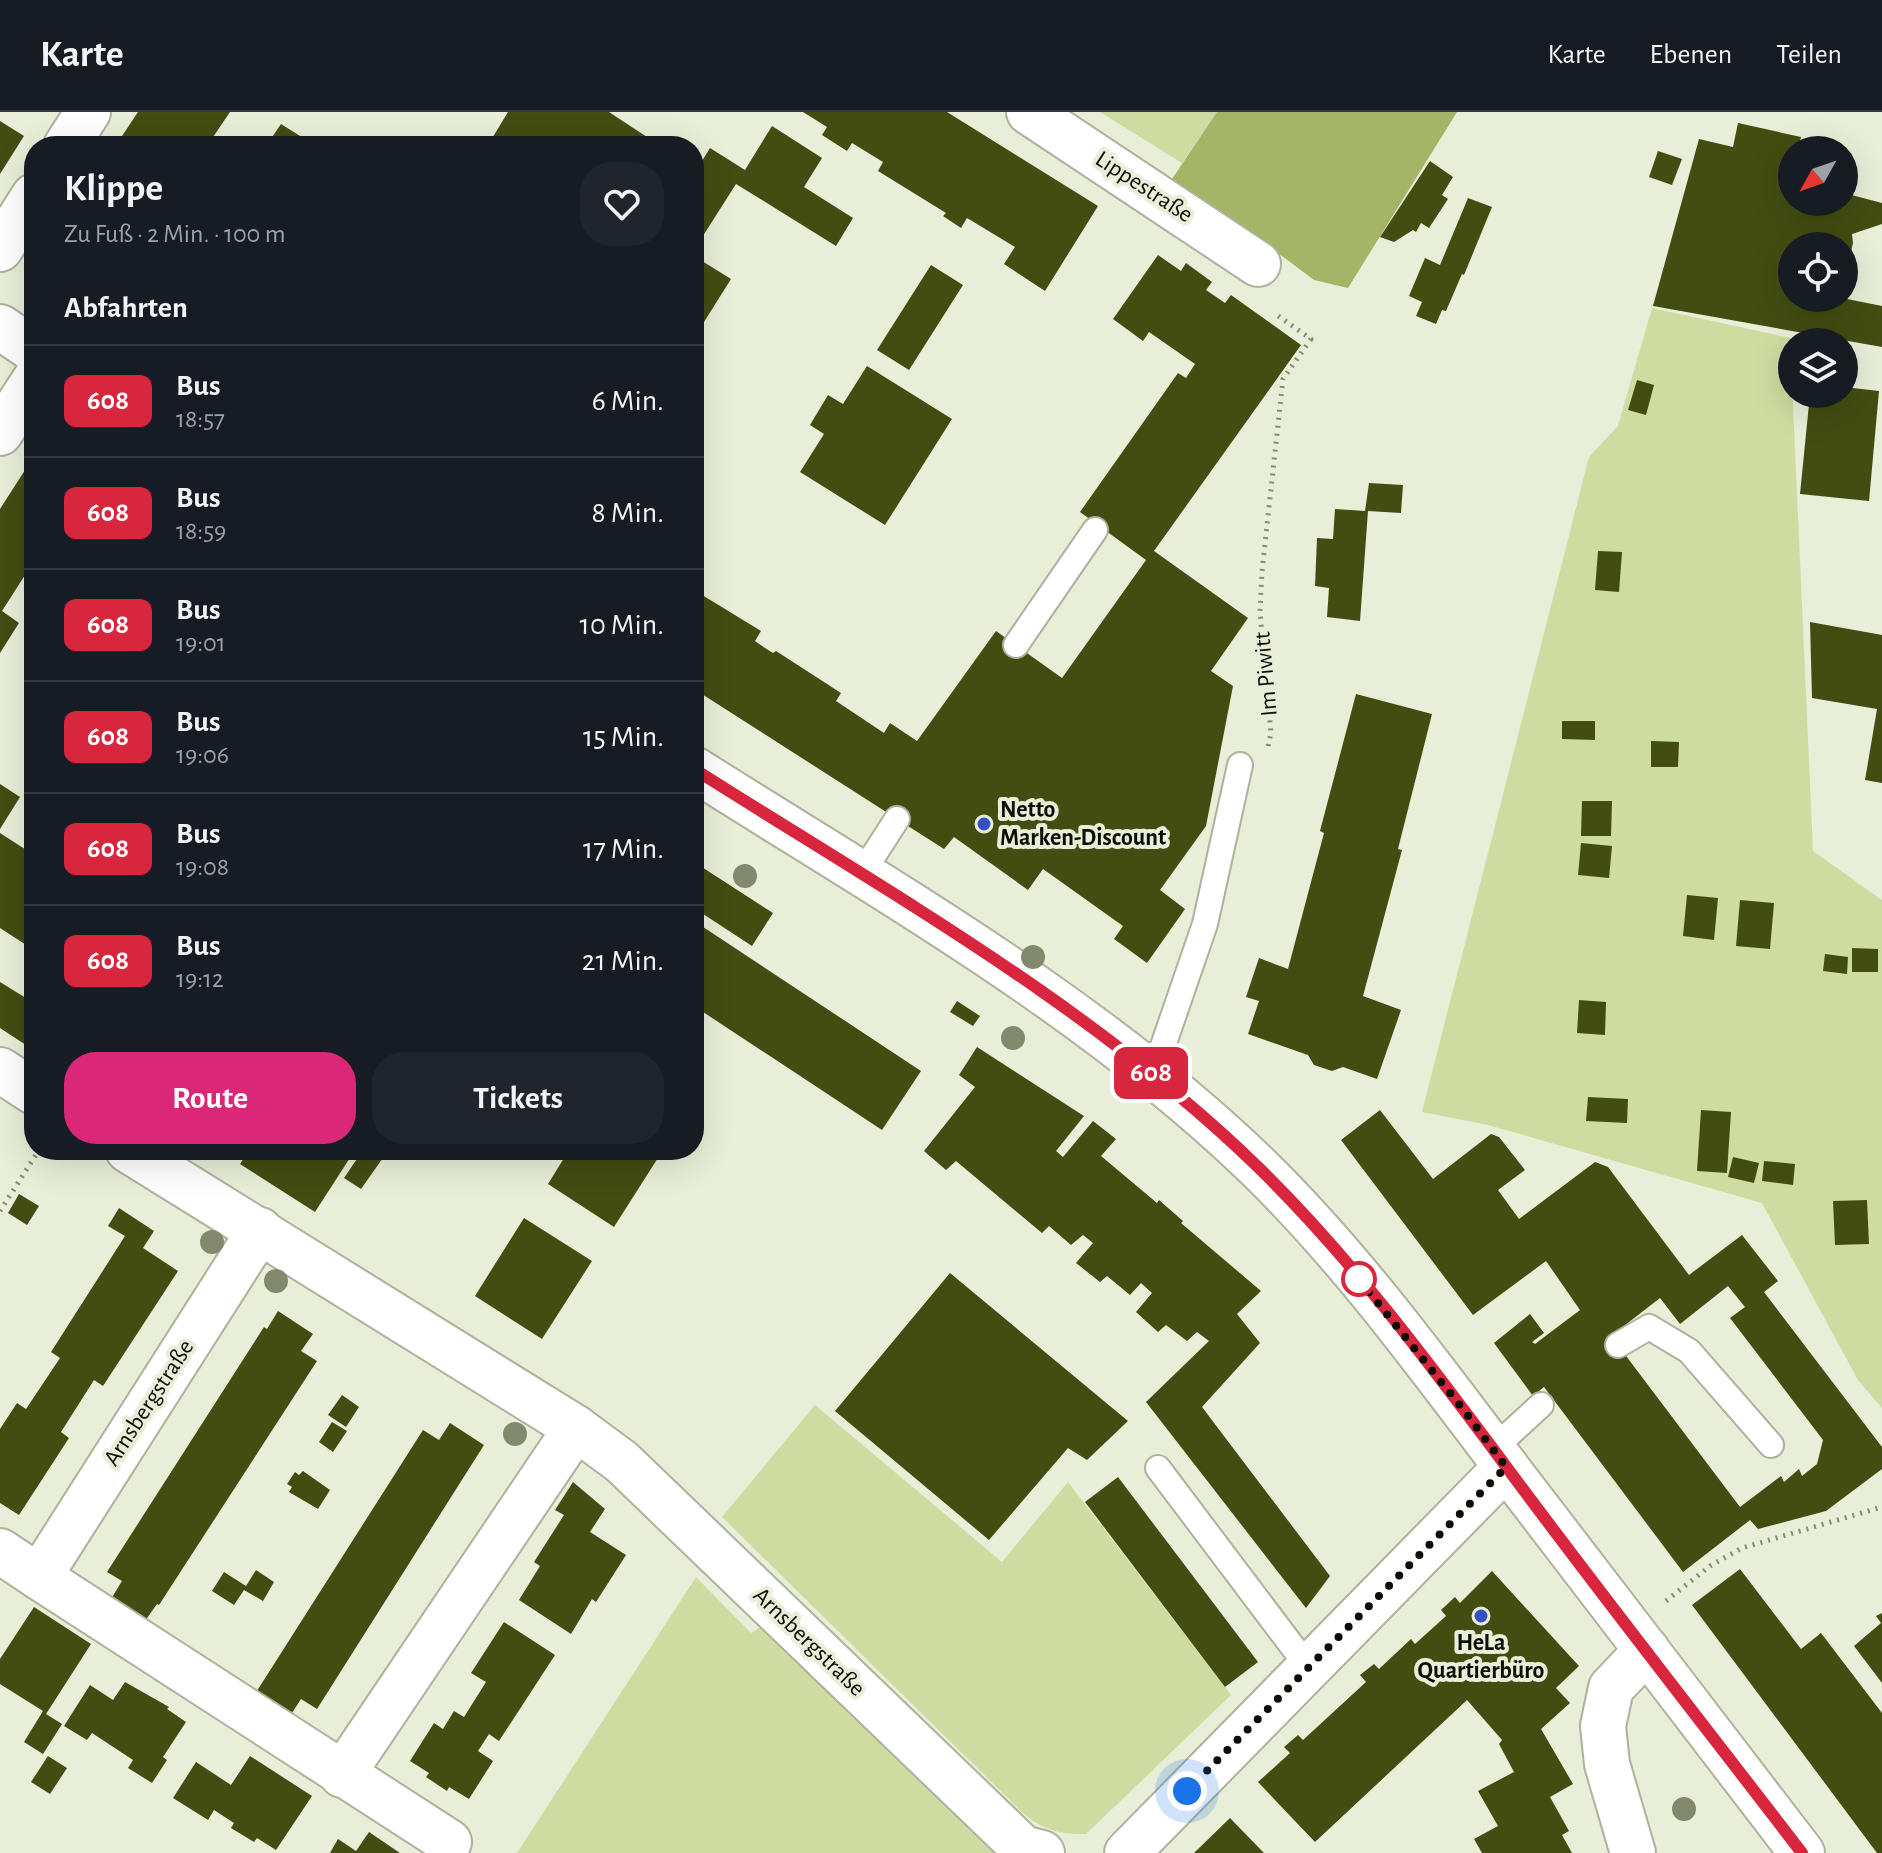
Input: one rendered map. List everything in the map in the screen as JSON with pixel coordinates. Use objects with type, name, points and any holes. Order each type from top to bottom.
[{"type":"street","points":[[72,136],[88,112]]},
{"type":"street","name":"Lippestraße","points":[[1029,112],[1258,264]]},
{"type":"street","points":[[0,249],[24,212]]},
{"type":"street","points":[[0,327],[24,343]]},
{"type":"street","points":[[0,433],[24,396]]},
{"type":"street","points":[[704,775],[998,961],[1153,1075],[1257,1166],[1317,1227],[1500,1458],[1802,1853]]},
{"type":"street","points":[[0,1070],[24,1086]]},
{"type":"street","name":"Arnsbergstraße","points":[[144,1160],[576,1428],[622,1462],[1023,1848],[1042,1853]]},
{"type":"street","name":"Arnsbergstraße","points":[[39,1577],[260,1230]]},
{"type":"street","points":[[342,1775],[576,1428]]},
{"type":"street","points":[[1127,1853],[1308,1667],[1500,1458]]},
{"type":"street","points":[[0,1551],[449,1842]]},
{"type":"street","points":[[1633,1853],[1607,1764],[1603,1726],[1611,1688],[1647,1650]]},
{"type":"lane","points":[[1016,645],[1095,530]]},
{"type":"lane","points":[[1153,1075],[1205,924],[1240,768]]},
{"type":"lane","points":[[861,875],[897,819]]},
{"type":"lane","points":[[1618,1345],[1649,1327],[1689,1351],[1771,1445]]},
{"type":"lane","points":[[1500,1458],[1541,1405]]},
{"type":"lane","points":[[1158,1468],[1308,1667]]},
{"type":"path","name":"Im Piwitt","points":[[1240,768],[1261,773],[1271,733],[1260,612],[1262,571],[1283,379],[1311,339],[1274,313]]},
{"type":"path","points":[[0,1211],[33,1160]]},
{"type":"path","points":[[1680,1590],[1710,1566],[1742,1548],[1882,1507]]},
{"type":"green space","points":[[1100,112],[1217,112],[1182,163]]},
{"type":"green space","points":[[1217,112],[1457,112],[1348,288],[1314,280],[1172,179]]},
{"type":"green space","points":[[1652,308],[1778,335],[1778,408],[1793,408],[1813,851],[1882,900],[1882,1408],[1858,1380],[1762,1203],[1488,1125],[1422,1112],[1589,457],[1618,426]]},
{"type":"green space","points":[[815,1405],[1002,1562],[1068,1482],[1231,1695],[1086,1834],[1053,1830],[1025,1815],[722,1517]]},
{"type":"green space","points":[[696,1577],[751,1633],[764,1625],[1001,1853],[517,1853]]},
{"type":"building","points":[[138,112],[230,112],[214,136],[122,136]]},
{"type":"building","points":[[508,112],[609,112],[645,136],[493,136]]},
{"type":"building","points":[[803,112],[947,112],[1098,206],[1045,291],[1004,264],[1015,247],[967,218],[961,228],[943,216],[946,213],[878,171],[883,162],[852,143],[847,151],[822,135],[827,127]]},
{"type":"building","points":[[0,121],[24,136],[0,174]]},
{"type":"building","points":[[1738,123],[1796,136],[1778,136],[1778,216],[1858,216],[1858,197],[1882,203],[1882,224],[1858,232],[1778,232],[1778,312],[1858,312],[1858,301],[1882,306],[1882,347],[1858,343],[1858,328],[1778,328],[1653,306],[1699,139],[1733,147]]},
{"type":"building","points":[[281,124],[300,136],[273,136]]},
{"type":"building","points":[[772,126],[822,158],[804,187],[853,218],[836,246],[736,184],[704,234],[704,158],[710,148],[745,170]]},
{"type":"building","points":[[1658,151],[1682,159],[1672,185],[1649,177]]},
{"type":"building","points":[[1430,161],[1453,177],[1442,195],[1448,199],[1429,228],[1421,223],[1416,232],[1413,230],[1394,242],[1380,237]]},
{"type":"building","points":[[1468,198],[1492,207],[1464,275],[1436,324],[1416,316],[1422,302],[1409,296],[1425,258],[1440,265]]},
{"type":"building","points":[[1158,255],[1181,271],[1186,263],[1212,282],[1206,290],[1225,303],[1231,295],[1301,345],[1154,551],[1248,618],[1211,671],[1233,686],[1206,826],[1160,890],[1185,909],[1147,963],[1114,939],[1123,926],[1043,869],[1028,890],[954,837],[944,849],[704,695],[704,596],[761,631],[755,641],[841,693],[836,701],[884,733],[890,723],[917,741],[996,631],[1062,678],[1146,560],[1080,512],[1178,373],[1186,378],[1195,364],[1149,332],[1143,341],[1113,319]]},
{"type":"building","points":[[704,262],[731,279],[704,322]]},
{"type":"building","points":[[931,265],[963,285],[909,370],[877,350]]},
{"type":"building","points":[[867,366],[952,419],[885,525],[800,472],[824,434],[810,425],[828,395],[843,404]]},
{"type":"building","points":[[1637,380],[1654,385],[1646,415],[1628,410]]},
{"type":"building","points":[[1858,389],[1879,391],[1869,501],[1800,494],[1809,408],[1858,408]]},
{"type":"building","points":[[24,472],[24,577],[2,611],[19,623],[0,653],[0,509]]},
{"type":"building","points":[[1369,483],[1403,485],[1401,513],[1368,511],[1360,621],[1327,617],[1329,588],[1315,586],[1317,538],[1333,539],[1335,509],[1365,511]]},
{"type":"building","points":[[1598,551],[1622,552],[1619,592],[1595,590]]},
{"type":"building","points":[[1810,622],[1882,635],[1882,783],[1865,780],[1877,709],[1812,698]]},
{"type":"building","points":[[1356,694],[1432,714],[1398,849],[1402,850],[1363,996],[1401,1010],[1377,1079],[1343,1067],[1332,1071],[1314,1065],[1308,1055],[1248,1034],[1259,1001],[1246,997],[1259,958],[1288,969]]},
{"type":"building","points":[[1562,721],[1595,721],[1595,740],[1562,739]]},
{"type":"building","points":[[1651,741],[1679,742],[1678,767],[1651,767]]},
{"type":"building","points":[[0,784],[20,797],[0,829]]},
{"type":"building","points":[[1582,801],[1612,801],[1611,836],[1581,836]]},
{"type":"building","points":[[0,833],[24,849],[24,944],[0,928]]},
{"type":"building","points":[[1581,843],[1612,846],[1609,878],[1578,875]]},
{"type":"building","points":[[704,868],[773,913],[752,946],[704,915]]},
{"type":"building","points":[[1687,895],[1718,898],[1714,940],[1683,936]]},
{"type":"building","points":[[1740,900],[1774,903],[1770,949],[1736,946]]},
{"type":"building","points":[[704,928],[921,1071],[882,1130],[704,1013]]},
{"type":"building","points":[[1852,948],[1878,949],[1878,972],[1852,972]]},
{"type":"building","points":[[1825,954],[1848,957],[1847,974],[1823,971]]},
{"type":"building","points":[[0,982],[24,997],[24,1044],[0,1028]]},
{"type":"building","points":[[1579,1000],[1606,1002],[1605,1035],[1577,1033]]},
{"type":"building","points":[[957,1001],[980,1016],[973,1026],[950,1012]]},
{"type":"building","points":[[977,1047],[1084,1116],[1056,1151],[1063,1157],[1093,1121],[1116,1139],[1101,1156],[1157,1203],[1159,1200],[1183,1221],[1181,1223],[1261,1291],[1237,1314],[1260,1343],[1202,1407],[1330,1576],[1306,1608],[1146,1402],[1209,1341],[1197,1332],[1187,1341],[1166,1325],[1158,1332],[1136,1312],[1152,1293],[1141,1283],[1130,1295],[1107,1276],[1100,1282],[1076,1263],[1093,1243],[1083,1235],[1071,1245],[1049,1226],[1042,1233],[956,1161],[946,1170],[924,1151],[975,1087],[959,1075]]},
{"type":"building","points":[[1588,1097],[1628,1099],[1627,1123],[1586,1121]]},
{"type":"building","points":[[1380,1110],[1433,1179],[1491,1134],[1499,1137],[1525,1170],[1498,1190],[1519,1219],[1595,1162],[1608,1167],[1689,1275],[1742,1235],[1778,1281],[1764,1292],[1882,1447],[1882,1469],[1826,1511],[1758,1529],[1750,1520],[1683,1572],[1544,1387],[1533,1396],[1494,1343],[1530,1314],[1544,1333],[1532,1342],[1535,1344],[1580,1310],[1546,1261],[1473,1315],[1341,1140]],"holes":[[[1728,1286],[1745,1307],[1730,1318],[1823,1440],[1817,1464],[1802,1476],[1799,1469],[1784,1482],[1781,1476],[1740,1507],[1611,1336],[1660,1298],[1680,1324]]]},
{"type":"building","points":[[1701,1110],[1731,1112],[1727,1173],[1697,1171]]},
{"type":"building","points":[[1733,1157],[1759,1163],[1754,1183],[1728,1177]]},
{"type":"building","points":[[243,1160],[349,1160],[315,1212],[240,1164]]},
{"type":"building","points":[[356,1160],[381,1160],[361,1189],[344,1178]]},
{"type":"building","points":[[563,1160],[657,1160],[614,1227],[548,1184]]},
{"type":"building","points":[[1764,1161],[1795,1164],[1793,1185],[1762,1181]]},
{"type":"building","points":[[19,1194],[39,1206],[27,1225],[8,1213]]},
{"type":"building","points":[[1867,1200],[1869,1244],[1835,1245],[1833,1201]]},
{"type":"building","points":[[119,1208],[154,1231],[143,1248],[178,1271],[103,1386],[94,1380],[61,1432],[69,1438],[19,1515],[0,1503],[0,1429],[17,1403],[26,1409],[60,1358],[51,1352],[125,1236],[108,1226]]},
{"type":"building","points":[[524,1218],[592,1261],[542,1339],[475,1296]]},
{"type":"building","points":[[950,1273],[1128,1421],[1087,1460],[1068,1448],[989,1540],[835,1411]]},
{"type":"building","points":[[278,1311],[313,1334],[301,1351],[317,1361],[159,1605],[145,1621],[111,1599],[122,1581],[107,1572],[264,1327],[267,1329]]},
{"type":"building","points":[[342,1395],[359,1407],[346,1427],[328,1415]]},
{"type":"building","points":[[332,1422],[347,1431],[333,1452],[319,1442]]},
{"type":"building","points":[[450,1423],[484,1445],[317,1709],[301,1699],[290,1716],[255,1694],[423,1430],[439,1440]]},
{"type":"building","points":[[303,1471],[330,1490],[318,1509],[289,1492],[292,1487],[287,1484],[295,1472],[299,1475]]},
{"type":"building","points":[[1118,1477],[1258,1662],[1225,1687],[1085,1502]]},
{"type":"building","points":[[573,1482],[605,1509],[590,1532],[626,1555],[596,1602],[592,1599],[571,1634],[519,1600],[540,1566],[534,1562],[564,1515],[555,1510]]},
{"type":"building","points":[[1740,1569],[1801,1649],[1821,1633],[1882,1713],[1882,1853],[1877,1853],[1692,1605]]},
{"type":"building","points":[[256,1570],[274,1582],[263,1601],[244,1590],[234,1605],[212,1591],[224,1572],[246,1586]]},
{"type":"building","points":[[1492,1571],[1579,1666],[1556,1688],[1570,1703],[1541,1729],[1573,1784],[1550,1797],[1569,1831],[1562,1835],[1572,1853],[1482,1853],[1474,1839],[1498,1826],[1478,1791],[1514,1772],[1499,1744],[1502,1740],[1467,1700],[1315,1842],[1258,1782],[1290,1753],[1284,1747],[1298,1735],[1303,1740],[1366,1682],[1360,1675],[1374,1664],[1379,1669],[1411,1639],[1415,1644],[1446,1616],[1441,1610],[1455,1597],[1460,1603]]},
{"type":"building","points":[[34,1607],[91,1644],[46,1714],[62,1724],[43,1754],[24,1742],[43,1711],[0,1684],[0,1659]]},
{"type":"building","points":[[1882,1613],[1882,1683],[1854,1646],[1881,1623],[1876,1616]]},
{"type":"building","points":[[504,1622],[555,1655],[499,1741],[489,1734],[478,1751],[493,1761],[469,1799],[449,1787],[447,1791],[426,1777],[429,1773],[410,1761],[434,1723],[443,1729],[454,1711],[464,1717],[486,1682],[471,1673]]},
{"type":"building","points":[[125,1682],[169,1707],[167,1709],[186,1722],[163,1757],[167,1760],[152,1783],[128,1768],[133,1760],[92,1733],[87,1740],[64,1726],[90,1685],[113,1700]]},
{"type":"building","points":[[48,1756],[67,1768],[50,1794],[31,1782]]},
{"type":"building","points":[[250,1756],[312,1796],[276,1850],[257,1838],[254,1842],[231,1828],[234,1823],[214,1810],[208,1820],[173,1798],[196,1762],[231,1785]]},
{"type":"building","points":[[1230,1818],[1264,1853],[1194,1853]]},
{"type":"building","points":[[369,1832],[400,1853],[330,1853],[338,1839],[356,1851]]},
{"type":"bus line","name":"608","points":[[704,775],[998,961],[1153,1075],[1257,1166],[1317,1227],[1463,1409],[1802,1853]]},
{"type":"place","name":"Netto Marken-Discount","points":[[984,824]]},
{"type":"place","name":"HeLa Quartierbüro","points":[[1481,1616]]},
{"type":"route","points":[[1187,1791],[1506,1467],[1353,1272],[1359,1279]]}]
